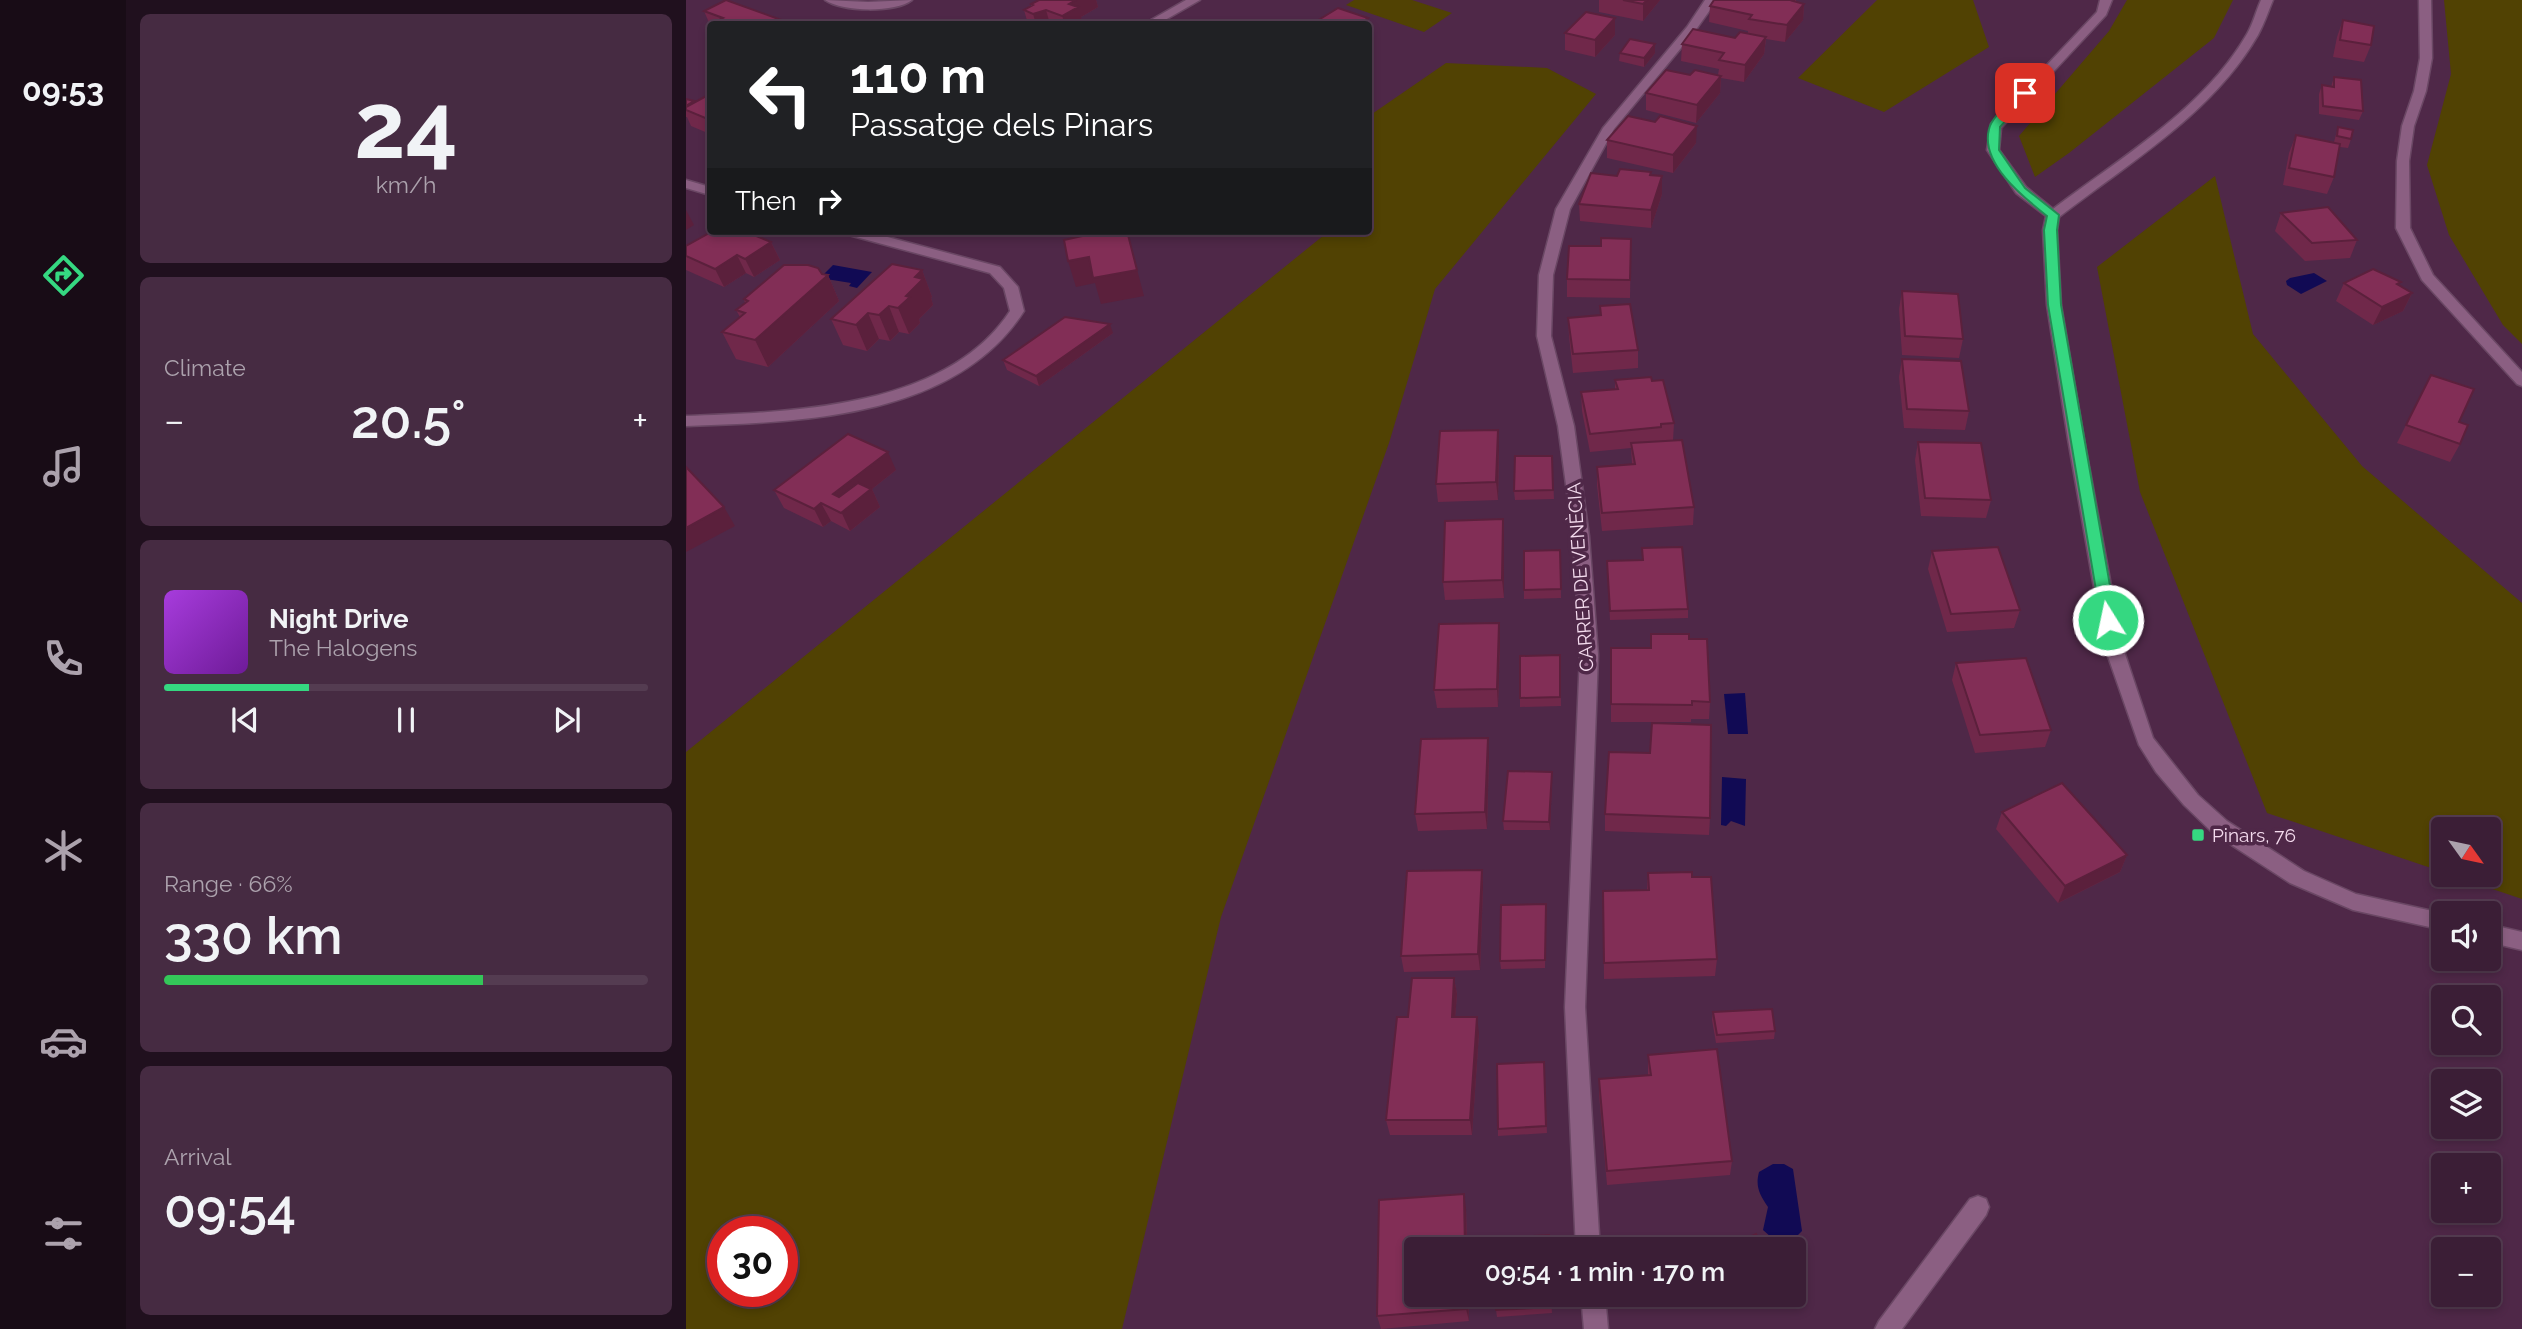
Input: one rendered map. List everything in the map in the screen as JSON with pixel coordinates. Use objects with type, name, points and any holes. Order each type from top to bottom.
[{"type":"street","points":[[831,0],[845,5],[895,4],[906,0]]},
{"type":"street","points":[[1156,21],[1194,0]]},
{"type":"street","name":"CARRER DE VENÈCIA","points":[[1587,1237],[1575,1007],[1589,655],[1581,536],[1568,440],[1544,335],[1546,275],[1563,209],[1598,145],[1711,0]]},
{"type":"street","points":[[2053,215],[2021,190],[1993,150],[1995,127],[2102,13],[2106,0]]},
{"type":"street","points":[[2267,0],[2252,35],[2224,72],[2190,107],[2053,215],[2050,230],[2054,305],[2113,645],[2145,740],[2162,767],[2220,827],[2297,877],[2353,902],[2431,919]]},
{"type":"street","points":[[2425,0],[2426,58],[2420,91],[2409,125],[2403,162],[2403,228],[2427,277],[2522,381]]},
{"type":"street","points":[[686,184],[707,190]]},
{"type":"street","points":[[686,421],[797,418],[874,404],[930,382],[978,356],[1003,335],[1017,311],[1011,287],[995,270],[865,235]]},
{"type":"street","points":[[2501,936],[2522,942]]},
{"type":"street","points":[[1887,1329],[1978,1207]]},
{"type":"street","points":[[1594,1307],[1596,1329]]},
{"type":"shaded area","points":[[1354,0],[1412,0],[1452,13],[1424,32],[1346,5]]},
{"type":"shaded area","points":[[1877,0],[1973,0],[1989,47],[1884,112],[1798,78]]},
{"type":"shaded area","points":[[2127,0],[2233,0],[2214,38],[2035,177],[2019,136],[2109,31]]},
{"type":"shaded area","points":[[2444,0],[2522,0],[2522,344],[2503,325],[2449,235],[2427,165],[2451,74]]},
{"type":"shaded area","points":[[1446,63],[1547,68],[1596,94],[1435,289],[1389,443],[1221,917],[1122,1329],[686,1329],[686,752],[1324,235],[1372,235],[1372,114]]},
{"type":"shaded area","points":[[2215,176],[2253,334],[2362,466],[2522,603],[2522,899],[2486,887],[2501,887],[2501,817],[2431,817],[2431,868],[2267,813],[2140,492],[2097,267]]},
{"type":"shaded area","points":[[833,265],[872,272],[857,288],[849,286],[851,283],[820,278]]},
{"type":"shaded area","points":[[2314,273],[2327,281],[2301,294],[2287,285],[2286,281],[2290,278]]},
{"type":"shaded area","points":[[1745,693],[1748,734],[1728,734],[1724,694]]},
{"type":"shaded area","points":[[1722,777],[1746,779],[1745,826],[1731,821],[1726,826],[1721,825]]},
{"type":"shaded area","points":[[1773,1164],[1784,1164],[1793,1169],[1802,1231],[1798,1235],[1771,1237],[1763,1230],[1768,1207],[1759,1191],[1759,1172]]},
{"type":"building","points":[[726,0],[784,21],[717,21],[723,18],[704,11]]},
{"type":"building","points":[[1039,0],[1076,0],[1069,4],[1078,7],[1062,16],[1046,10],[1033,14],[1024,10]]},
{"type":"building","points":[[1623,0],[1647,0],[1643,4]]},
{"type":"building","points":[[1714,0],[1795,0],[1793,1],[1804,4],[1787,25],[1749,19],[1752,15],[1710,6]]},
{"type":"building","points":[[1338,8],[1368,18],[1364,21],[1317,21]]},
{"type":"building","points":[[1586,12],[1615,18],[1595,40],[1565,33]]},
{"type":"building","points":[[2343,20],[2374,26],[2371,45],[2340,40]]},
{"type":"building","points":[[1693,29],[1735,38],[1740,32],[1766,37],[1745,65],[1719,60],[1724,53],[1682,44]]},
{"type":"building","points":[[1630,39],[1655,44],[1644,58],[1620,53]]},
{"type":"building","points":[[1666,70],[1690,75],[1695,70],[1721,76],[1697,105],[1646,93]]},
{"type":"building","points":[[2334,77],[2361,80],[2363,111],[2323,106],[2322,85],[2334,87]]},
{"type":"building","points":[[707,96],[707,119],[686,110],[686,107]]},
{"type":"building","points":[[1628,116],[1655,122],[1660,116],[1697,126],[1673,155],[1607,140]]},
{"type":"building","points":[[2338,127],[2353,130],[2351,139],[2337,136]]},
{"type":"building","points":[[2296,135],[2340,144],[2334,177],[2289,168]]},
{"type":"building","points":[[1620,169],[1651,172],[1650,175],[1662,176],[1651,210],[1579,204],[1591,173],[1617,176]]},
{"type":"building","points":[[2328,207],[2357,240],[2312,243],[2281,213]]},
{"type":"building","points":[[707,234],[754,235],[771,242],[745,259],[737,255],[715,269],[686,256],[686,246]]},
{"type":"building","points":[[1087,235],[1128,235],[1137,270],[1093,278],[1089,257],[1068,261],[1064,240]]},
{"type":"building","points":[[1601,238],[1631,239],[1630,280],[1567,279],[1569,246],[1601,246]]},
{"type":"building","points":[[892,264],[922,270],[915,277],[923,279],[898,308],[889,306],[879,315],[868,313],[856,325],[831,319]]},
{"type":"building","points":[[784,265],[808,265],[828,275],[755,340],[722,332],[745,313],[736,310],[748,301],[744,299]]},
{"type":"building","points":[[2373,269],[2401,282],[2397,284],[2412,293],[2382,307],[2344,283]]},
{"type":"building","points":[[1902,291],[1958,294],[1963,339],[1905,336]]},
{"type":"building","points":[[1630,304],[1638,350],[1573,354],[1568,318],[1601,315],[1600,306]]},
{"type":"building","points":[[1065,317],[1110,324],[1036,376],[1003,360]]},
{"type":"building","points":[[1902,359],[1961,361],[1969,411],[1907,409]]},
{"type":"building","points":[[2431,375],[2474,389],[2459,422],[2468,425],[2460,444],[2406,425]]},
{"type":"building","points":[[1651,377],[1652,381],[1663,380],[1674,423],[1661,424],[1661,427],[1590,434],[1581,392],[1618,389],[1615,380]]},
{"type":"building","points":[[1498,430],[1496,482],[1436,484],[1440,431]]},
{"type":"building","points":[[848,434],[888,452],[833,494],[839,497],[858,483],[871,489],[841,513],[821,503],[814,509],[774,490]]},
{"type":"building","points":[[1682,440],[1694,507],[1602,513],[1597,467],[1635,464],[1631,443]]},
{"type":"building","points":[[1918,442],[1981,443],[1991,500],[1925,498]]},
{"type":"building","points":[[1515,456],[1552,456],[1553,490],[1514,491]]},
{"type":"building","points":[[686,467],[724,507],[686,528]]},
{"type":"building","points":[[1503,519],[1502,580],[1443,582],[1445,521]]},
{"type":"building","points":[[1682,547],[1688,609],[1610,611],[1607,561],[1643,560],[1642,548]]},
{"type":"building","points":[[1998,547],[2020,610],[1951,614],[1932,551]]},
{"type":"building","points":[[1560,550],[1561,589],[1524,590],[1524,551]]},
{"type":"building","points":[[1499,623],[1497,689],[1434,690],[1439,624]]},
{"type":"building","points":[[1651,634],[1689,634],[1689,639],[1707,639],[1710,702],[1692,701],[1692,705],[1611,704],[1611,648],[1651,648]]},
{"type":"building","points":[[1560,655],[1560,697],[1520,698],[1520,656]]},
{"type":"building","points":[[2026,658],[2051,730],[1980,735],[1956,663]]},
{"type":"building","points":[[1652,723],[1711,725],[1710,818],[1605,814],[1609,752],[1650,753]]},
{"type":"building","points":[[1488,738],[1485,812],[1415,814],[1421,739]]},
{"type":"building","points":[[1508,771],[1552,772],[1549,822],[1503,821]]},
{"type":"building","points":[[2062,783],[2127,855],[2065,886],[2002,812]]},
{"type":"building","points":[[1482,870],[1478,954],[1401,956],[1407,871]]},
{"type":"building","points":[[1692,872],[1692,877],[1711,877],[1717,959],[1604,963],[1603,891],[1649,890],[1648,873]]},
{"type":"building","points":[[1546,904],[1545,960],[1500,961],[1501,905]]},
{"type":"building","points":[[1412,978],[1454,978],[1452,1017],[1477,1017],[1470,1120],[1386,1120],[1397,1017],[1408,1017]]},
{"type":"building","points":[[1772,1009],[1775,1031],[1717,1035],[1713,1012]]},
{"type":"building","points":[[1717,1049],[1732,1161],[1607,1171],[1599,1079],[1651,1075],[1648,1055]]},
{"type":"building","points":[[1544,1062],[1546,1126],[1498,1129],[1497,1064]]},
{"type":"building","points":[[1464,1194],[1465,1237],[1404,1237],[1404,1307],[1466,1309],[1377,1316],[1379,1200]]},
{"type":"building","points":[[1549,1235],[1549,1237],[1513,1237]]},
{"type":"building","points":[[1496,1307],[1552,1307],[1496,1310]]},
{"type":"place","name":"Pinars, 76","points":[[2198,835]]},
{"type":"route","points":[[2025,93],[1995,127],[1993,150],[2021,190],[2053,215],[2050,230],[2054,305],[2108,620]]}]
